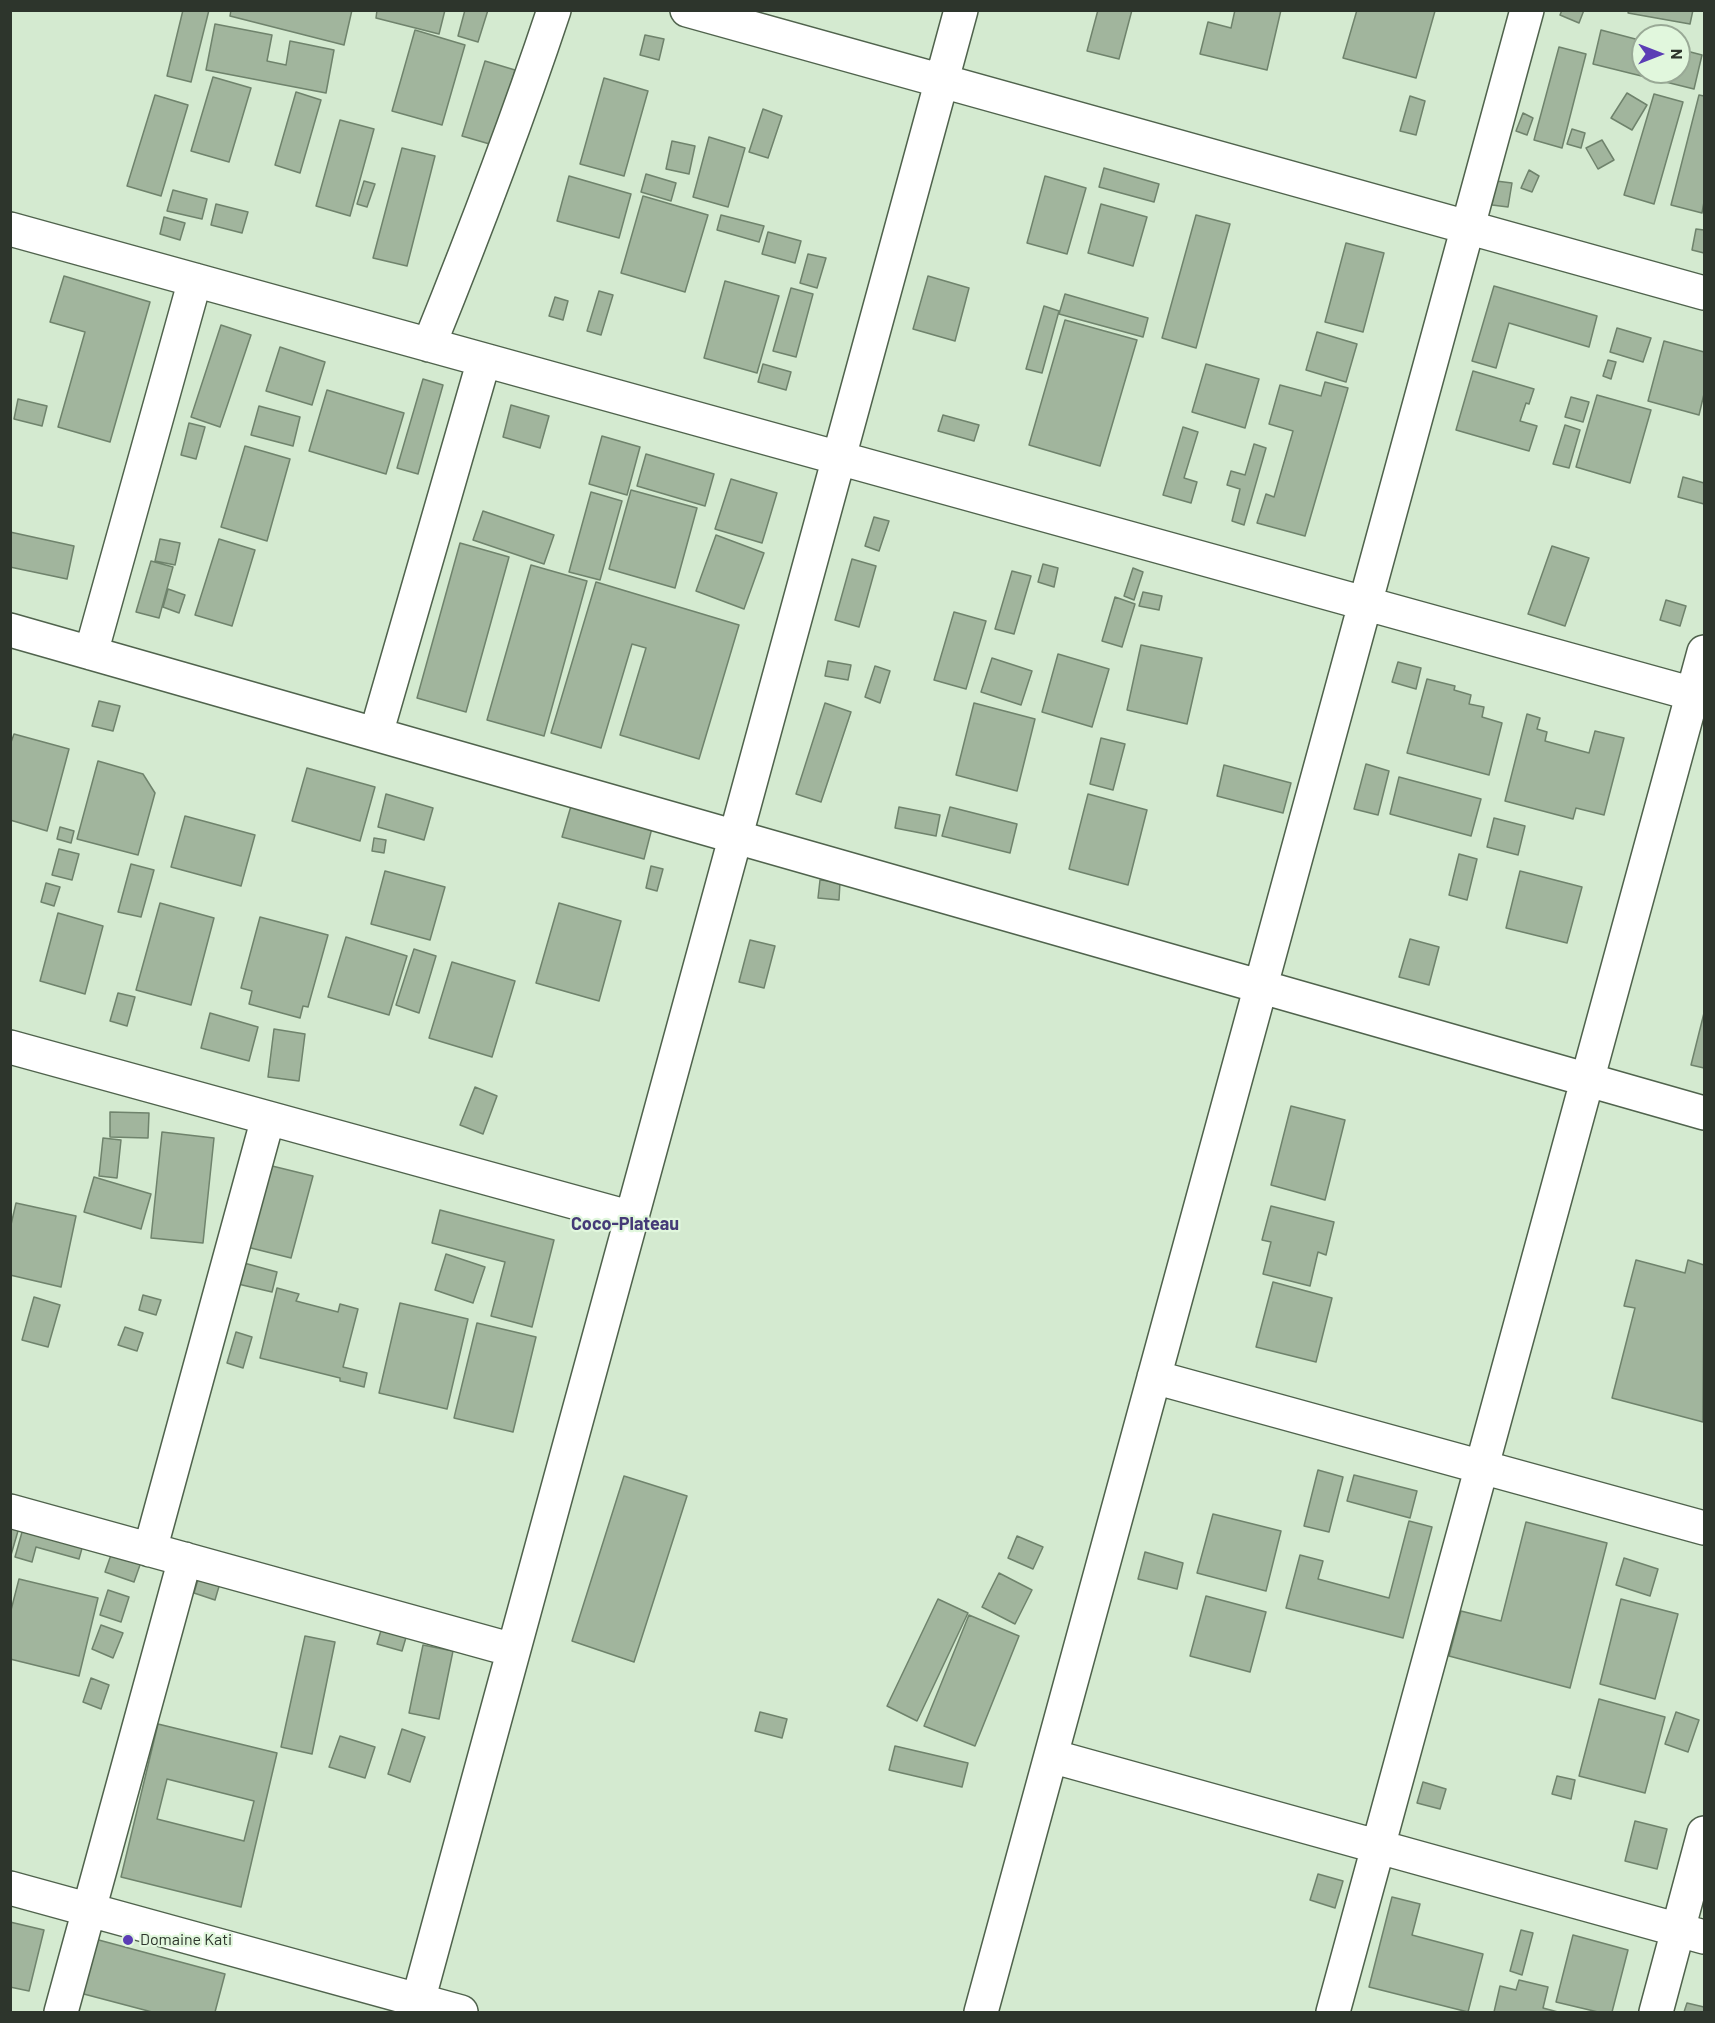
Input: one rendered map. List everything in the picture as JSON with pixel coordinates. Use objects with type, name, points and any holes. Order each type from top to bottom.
[{"type":"street","points":[[429,345],[514,130],[554,10]]},
{"type":"street","points":[[687,10],[1704,293]]},
{"type":"street","points":[[416,2007],[961,10]]},
{"type":"street","points":[[981,2013],[1527,10]]},
{"type":"street","points":[[10,229],[1699,696]]},
{"type":"street","points":[[91,653],[195,280]]},
{"type":"street","points":[[376,734],[484,360]]},
{"type":"street","points":[[10,630],[1704,1113]]},
{"type":"street","points":[[1333,2013],[1588,1079],[1699,696],[1704,652]]},
{"type":"street","points":[[10,1047],[632,1218]]},
{"type":"street","points":[[150,1550],[268,1118]]},
{"type":"street","points":[[1154,1377],[1704,1528]]},
{"type":"street","points":[[10,1511],[513,1650]]},
{"type":"street","points":[[61,2013],[184,1559]]},
{"type":"street","points":[[1051,1756],[1691,1933]]},
{"type":"street","points":[[1656,2013],[1691,1933],[1704,1833]]},
{"type":"street","points":[[10,1888],[89,1909],[416,2007],[461,2013]]},
{"type":"building","points":[[183,10],[209,10],[191,82],[167,76]]},
{"type":"building","points":[[231,10],[352,10],[344,45],[230,16]]},
{"type":"building","points":[[377,10],[445,10],[439,34],[376,18]]},
{"type":"building","points":[[465,10],[488,10],[478,42],[458,36]]},
{"type":"building","points":[[1098,10],[1132,10],[1119,59],[1087,51]]},
{"type":"building","points":[[1235,10],[1281,10],[1267,70],[1200,54],[1208,22],[1231,28]]},
{"type":"building","points":[[1357,10],[1435,11],[1416,78],[1343,58]]},
{"type":"building","points":[[1562,10],[1584,10],[1579,23],[1560,15]]},
{"type":"building","points":[[1629,10],[1693,10],[1690,24],[1628,13]]},
{"type":"building","points":[[215,24],[272,35],[267,61],[286,65],[290,41],[334,50],[326,93],[206,70]]},
{"type":"building","points":[[415,30],[465,45],[442,125],[392,111]]},
{"type":"building","points":[[1601,30],[1631,38],[1631,73],[1593,64]]},
{"type":"building","points":[[645,35],[664,39],[659,60],[640,55]]},
{"type":"building","points":[[1559,47],[1586,54],[1562,148],[1534,140]]},
{"type":"building","points":[[1691,52],[1702,55],[1694,89],[1674,84],[1691,84]]},
{"type":"building","points":[[485,61],[515,70],[493,145],[462,136]]},
{"type":"building","points":[[213,77],[251,88],[229,162],[191,151]]},
{"type":"building","points":[[604,78],[648,91],[624,176],[580,164]]},
{"type":"building","points":[[296,92],[321,100],[300,173],[275,165]]},
{"type":"building","points":[[1627,93],[1647,105],[1632,130],[1611,118]]},
{"type":"building","points":[[1654,94],[1683,102],[1654,204],[1624,195]]},
{"type":"building","points":[[155,95],[188,105],[161,196],[127,186]]},
{"type":"building","points":[[1699,95],[1704,96],[1704,202],[1702,213],[1671,205]]},
{"type":"building","points":[[1410,96],[1425,101],[1416,135],[1400,131]]},
{"type":"building","points":[[763,109],[782,116],[768,158],[749,152]]},
{"type":"building","points":[[1523,113],[1533,118],[1527,135],[1516,131]]},
{"type":"building","points":[[340,120],[374,129],[350,216],[316,206]]},
{"type":"building","points":[[1572,129],[1585,133],[1581,148],[1567,144]]},
{"type":"building","points":[[709,137],[745,148],[728,207],[693,197]]},
{"type":"building","points":[[1602,140],[1614,160],[1598,169],[1586,148]]},
{"type":"building","points":[[672,141],[695,146],[689,174],[666,169]]},
{"type":"building","points":[[402,148],[435,156],[407,266],[373,258]]},
{"type":"building","points":[[1104,168],[1159,184],[1154,202],[1099,187]]},
{"type":"building","points":[[1529,170],[1539,176],[1532,192],[1521,188]]},
{"type":"building","points":[[646,174],[676,183],[671,201],[641,192]]},
{"type":"building","points":[[569,176],[631,194],[619,238],[557,221]]},
{"type":"building","points":[[1045,176],[1086,188],[1067,254],[1027,243]]},
{"type":"building","points":[[364,181],[375,184],[367,207],[357,204]]},
{"type":"building","points":[[1496,181],[1512,183],[1508,207],[1492,205]]},
{"type":"building","points":[[173,190],[207,199],[202,219],[167,211]]},
{"type":"building","points":[[643,196],[708,215],[685,292],[621,273]]},
{"type":"building","points":[[216,204],[248,212],[242,233],[211,225]]},
{"type":"building","points":[[1101,204],[1147,217],[1133,266],[1088,253]]},
{"type":"building","points":[[721,215],[764,226],[759,242],[717,230]]},
{"type":"building","points":[[1196,215],[1230,224],[1196,348],[1162,338]]},
{"type":"building","points":[[164,217],[185,223],[180,240],[160,234]]},
{"type":"building","points":[[1696,229],[1704,230],[1704,253],[1692,250]]},
{"type":"building","points":[[768,232],[801,241],[795,263],[762,254]]},
{"type":"building","points":[[1346,243],[1384,253],[1363,332],[1325,322]]},
{"type":"building","points":[[808,254],[826,258],[817,288],[800,283]]},
{"type":"building","points":[[64,276],[150,302],[110,442],[58,427],[85,332],[50,322]]},
{"type":"building","points":[[928,276],[969,288],[955,341],[913,329]]},
{"type":"building","points":[[725,281],[779,296],[757,373],[704,358]]},
{"type":"building","points":[[1494,286],[1597,316],[1589,347],[1509,323],[1496,368],[1472,361]]},
{"type":"building","points":[[791,288],[813,294],[796,357],[773,351]]},
{"type":"building","points":[[599,291],[613,295],[601,335],[587,331]]},
{"type":"building","points":[[1065,294],[1148,318],[1143,337],[1059,314]]},
{"type":"building","points":[[555,297],[568,301],[563,320],[549,316]]},
{"type":"building","points":[[1044,306],[1059,311],[1042,373],[1026,369]]},
{"type":"building","points":[[1065,320],[1137,340],[1100,466],[1029,445]]},
{"type":"building","points":[[221,325],[251,335],[220,427],[191,417]]},
{"type":"building","points":[[1617,328],[1651,338],[1643,362],[1610,352]]},
{"type":"building","points":[[1317,332],[1357,344],[1346,382],[1306,370]]},
{"type":"building","points":[[1664,341],[1704,352],[1704,394],[1699,415],[1648,401]]},
{"type":"building","points":[[280,347],[325,362],[312,405],[266,391]]},
{"type":"building","points":[[1608,360],[1616,362],[1611,379],[1603,376]]},
{"type":"building","points":[[763,364],[791,372],[786,390],[758,382]]},
{"type":"building","points":[[1206,364],[1259,379],[1245,428],[1192,412]]},
{"type":"building","points":[[1473,371],[1534,389],[1520,421],[1537,426],[1529,451],[1456,430]]},
{"type":"building","points":[[423,379],[443,385],[418,474],[397,468]]},
{"type":"building","points":[[1325,382],[1348,388],[1305,536],[1257,523],[1266,494],[1274,497],[1293,431],[1269,424],[1280,385],[1321,396]]},
{"type":"building","points":[[327,390],[404,413],[386,474],[309,451]]},
{"type":"building","points":[[1597,395],[1651,410],[1630,483],[1576,467]]},
{"type":"building","points":[[1571,397],[1589,402],[1583,422],[1565,417]]},
{"type":"building","points":[[18,399],[47,406],[42,426],[14,419]]},
{"type":"building","points":[[511,405],[549,416],[540,448],[503,437]]},
{"type":"building","points":[[259,406],[300,417],[293,446],[251,435]]},
{"type":"building","points":[[943,415],[979,425],[974,441],[938,431]]},
{"type":"building","points":[[189,423],[205,427],[196,459],[181,455]]},
{"type":"building","points":[[1565,425],[1580,430],[1569,468],[1553,464]]},
{"type":"building","points":[[1183,427],[1198,432],[1184,478],[1197,482],[1191,503],[1163,495]]},
{"type":"building","points":[[602,436],[640,447],[627,495],[589,484]]},
{"type":"building","points":[[1254,444],[1266,448],[1244,525],[1232,521],[1240,489],[1227,485],[1231,471],[1245,475]]},
{"type":"building","points":[[245,446],[290,459],[267,541],[221,527]]},
{"type":"building","points":[[646,454],[714,474],[705,506],[637,486]]},
{"type":"building","points":[[1683,477],[1704,483],[1704,504],[1678,497]]},
{"type":"building","points":[[731,479],[777,493],[762,543],[715,529]]},
{"type":"building","points":[[631,490],[697,508],[675,588],[609,569]]},
{"type":"building","points":[[591,492],[622,501],[600,580],[569,572]]},
{"type":"building","points":[[483,511],[554,535],[544,564],[473,540]]},
{"type":"building","points":[[874,517],[889,521],[879,551],[865,546]]},
{"type":"building","points":[[10,532],[74,546],[67,579],[10,567]]},
{"type":"building","points":[[716,535],[764,553],[744,609],[696,591]]},
{"type":"building","points":[[160,539],[180,543],[175,565],[155,561]]},
{"type":"building","points":[[219,539],[255,550],[232,626],[195,615]]},
{"type":"building","points":[[460,543],[509,557],[466,712],[417,698]]},
{"type":"building","points":[[1552,546],[1589,558],[1565,626],[1528,614]]},
{"type":"building","points":[[852,559],[876,566],[859,627],[835,620]]},
{"type":"building","points":[[151,561],[173,567],[159,618],[136,612]]},
{"type":"building","points":[[1043,564],[1058,568],[1054,587],[1038,582]]},
{"type":"building","points":[[531,565],[587,581],[544,736],[487,720]]},
{"type":"building","points":[[1133,568],[1143,572],[1134,600],[1124,596]]},
{"type":"building","points":[[1012,571],[1031,576],[1014,634],[995,629]]},
{"type":"building","points":[[596,582],[739,625],[699,759],[620,735],[646,648],[632,644],[601,748],[551,733]]},
{"type":"building","points":[[168,589],[185,595],[179,613],[163,607]]},
{"type":"building","points":[[1143,592],[1162,596],[1159,610],[1139,606]]},
{"type":"building","points":[[1115,597],[1135,604],[1122,647],[1102,641]]},
{"type":"building","points":[[1666,600],[1686,606],[1680,626],[1660,620]]},
{"type":"building","points":[[954,612],[986,621],[966,689],[934,680]]},
{"type":"building","points":[[1141,645],[1202,658],[1187,724],[1127,710]]},
{"type":"building","points":[[1058,654],[1109,669],[1092,727],[1042,712]]},
{"type":"building","points":[[992,658],[1032,671],[1021,705],[981,692]]},
{"type":"building","points":[[828,661],[851,665],[848,680],[825,676]]},
{"type":"building","points":[[1398,662],[1421,668],[1416,689],[1392,682]]},
{"type":"building","points":[[875,666],[890,671],[880,703],[865,697]]},
{"type":"building","points":[[1427,679],[1455,686],[1454,690],[1471,695],[1469,704],[1484,707],[1482,717],[1502,723],[1489,775],[1407,753]]},
{"type":"building","points":[[99,701],[120,706],[113,731],[92,726]]},
{"type":"building","points":[[825,703],[851,712],[821,802],[796,794]]},
{"type":"building","points":[[974,703],[1035,719],[1017,791],[956,775]]},
{"type":"building","points":[[1527,714],[1540,718],[1537,729],[1547,732],[1545,741],[1589,753],[1595,731],[1624,738],[1604,815],[1576,808],[1573,819],[1505,801]]},
{"type":"building","points":[[14,734],[69,749],[47,831],[10,820],[10,745]]},
{"type":"building","points":[[1101,738],[1125,744],[1113,790],[1090,784]]},
{"type":"building","points":[[98,761],[143,774],[155,793],[138,855],[77,839]]},
{"type":"building","points":[[1366,764],[1389,771],[1378,815],[1354,809]]},
{"type":"building","points":[[1224,765],[1291,783],[1283,813],[1217,796]]},
{"type":"building","points":[[307,768],[375,787],[360,841],[292,821]]},
{"type":"building","points":[[1399,777],[1481,799],[1471,836],[1390,814]]},
{"type":"building","points":[[386,794],[433,808],[424,840],[378,827]]},
{"type":"building","points":[[1088,794],[1147,810],[1128,885],[1069,869]]},
{"type":"building","points":[[571,806],[652,828],[644,859],[562,837]]},
{"type":"building","points":[[899,807],[940,815],[936,836],[895,828]]},
{"type":"building","points":[[950,807],[1017,824],[1010,853],[942,836]]},
{"type":"building","points":[[185,816],[255,835],[241,886],[171,867]]},
{"type":"building","points":[[1494,818],[1525,826],[1518,855],[1487,847]]},
{"type":"building","points":[[60,827],[74,831],[71,843],[57,839]]},
{"type":"building","points":[[374,838],[386,840],[384,853],[372,851]]},
{"type":"building","points":[[59,849],[79,854],[72,880],[52,875]]},
{"type":"building","points":[[1459,854],[1477,859],[1467,900],[1449,895]]},
{"type":"building","points":[[131,864],[154,870],[141,917],[118,912]]},
{"type":"building","points":[[651,866],[663,869],[657,891],[646,888]]},
{"type":"building","points":[[385,871],[445,887],[430,940],[371,924]]},
{"type":"building","points":[[1520,871],[1582,887],[1567,943],[1506,928]]},
{"type":"building","points":[[820,880],[840,882],[839,900],[818,898]]},
{"type":"building","points":[[46,883],[60,887],[54,906],[41,902]]},
{"type":"building","points":[[160,903],[214,918],[191,1005],[136,990]]},
{"type":"building","points":[[559,903],[621,921],[599,1001],[536,983]]},
{"type":"building","points":[[58,913],[103,926],[85,994],[40,981]]},
{"type":"building","points":[[260,917],[328,935],[308,1007],[303,1006],[300,1018],[249,1004],[252,991],[241,988]]},
{"type":"building","points":[[346,937],[407,956],[389,1015],[328,997]]},
{"type":"building","points":[[1410,939],[1439,947],[1429,985],[1399,977]]},
{"type":"building","points":[[750,940],[775,946],[764,988],[739,982]]},
{"type":"building","points":[[414,949],[436,956],[419,1013],[396,1005]]},
{"type":"building","points":[[452,962],[515,981],[492,1057],[429,1038]]},
{"type":"building","points":[[118,993],[135,997],[127,1026],[110,1021]]},
{"type":"building","points":[[210,1013],[258,1027],[249,1061],[201,1048]]},
{"type":"building","points":[[1704,1013],[1704,1068],[1691,1065]]},
{"type":"building","points":[[274,1029],[305,1034],[299,1081],[268,1077]]},
{"type":"building","points":[[475,1087],[497,1096],[483,1134],[460,1125]]},
{"type":"building","points":[[1291,1106],[1345,1120],[1325,1200],[1271,1185]]},
{"type":"building","points":[[110,1112],[149,1113],[148,1138],[110,1137]]},
{"type":"building","points":[[162,1132],[214,1138],[203,1243],[151,1238]]},
{"type":"building","points":[[103,1138],[121,1140],[117,1178],[99,1176]]},
{"type":"building","points":[[264,1164],[313,1176],[291,1258],[243,1246]]},
{"type":"building","points":[[94,1177],[151,1194],[141,1229],[84,1212]]},
{"type":"building","points":[[16,1203],[76,1216],[61,1287],[10,1275],[10,1229]]},
{"type":"building","points":[[1271,1206],[1334,1222],[1326,1255],[1318,1252],[1310,1286],[1263,1274],[1271,1242],[1262,1240]]},
{"type":"building","points":[[440,1210],[554,1240],[532,1327],[491,1316],[505,1262],[432,1243]]},
{"type":"building","points":[[446,1254],[485,1267],[473,1303],[435,1290]]},
{"type":"building","points":[[1636,1260],[1685,1273],[1688,1260],[1704,1265],[1703,1422],[1612,1398],[1635,1308],[1624,1306]]},
{"type":"building","points":[[244,1263],[277,1272],[272,1292],[238,1284]]},
{"type":"building","points":[[1273,1282],[1332,1298],[1316,1362],[1256,1347]]},
{"type":"building","points":[[277,1288],[299,1294],[296,1301],[338,1312],[340,1304],[358,1309],[343,1367],[367,1373],[364,1387],[340,1381],[340,1378],[260,1358]]},
{"type":"building","points":[[143,1295],[161,1300],[156,1315],[139,1310]]},
{"type":"building","points":[[34,1297],[60,1305],[48,1347],[22,1340]]},
{"type":"building","points":[[400,1303],[468,1319],[447,1409],[379,1393]]},
{"type":"building","points":[[477,1323],[536,1337],[513,1432],[454,1418]]},
{"type":"building","points":[[125,1327],[143,1333],[137,1351],[118,1345]]},
{"type":"building","points":[[236,1332],[252,1337],[243,1368],[227,1363]]},
{"type":"building","points":[[1318,1470],[1343,1477],[1329,1532],[1304,1526]]},
{"type":"building","points":[[1354,1475],[1417,1491],[1410,1518],[1347,1501]]},
{"type":"building","points":[[624,1476],[687,1496],[634,1662],[572,1641]]},
{"type":"building","points":[[1213,1514],[1281,1531],[1266,1591],[1197,1573]]},
{"type":"building","points":[[10,1521],[20,1524],[11,1555],[10,1555]]},
{"type":"building","points":[[1409,1521],[1432,1527],[1403,1638],[1286,1608],[1300,1555],[1323,1561],[1318,1579],[1389,1598]]},
{"type":"building","points":[[1526,1522],[1607,1543],[1570,1688],[1449,1656],[1461,1611],[1501,1621]]},
{"type":"building","points":[[24,1525],[84,1541],[79,1559],[36,1547],[32,1562],[15,1557]]},
{"type":"building","points":[[1017,1536],[1043,1547],[1033,1569],[1008,1558]]},
{"type":"building","points":[[112,1552],[141,1562],[134,1582],[105,1572]]},
{"type":"building","points":[[1145,1552],[1183,1563],[1177,1589],[1138,1579]]},
{"type":"building","points":[[1624,1558],[1658,1569],[1650,1596],[1616,1585]]},
{"type":"building","points":[[999,1573],[1032,1590],[1015,1624],[982,1607]]},
{"type":"building","points":[[199,1576],[220,1583],[215,1600],[194,1593]]},
{"type":"building","points":[[19,1579],[98,1598],[79,1676],[10,1659],[10,1614]]},
{"type":"building","points":[[108,1590],[129,1597],[121,1622],[100,1615]]},
{"type":"building","points":[[1206,1596],[1266,1612],[1250,1672],[1190,1656]]},
{"type":"building","points":[[938,1599],[968,1613],[917,1721],[887,1706]]},
{"type":"building","points":[[1621,1599],[1678,1614],[1655,1699],[1600,1684]]},
{"type":"building","points":[[969,1615],[1019,1636],[975,1746],[924,1726]]},
{"type":"building","points":[[101,1625],[123,1633],[113,1658],[92,1649]]},
{"type":"building","points":[[382,1627],[407,1634],[402,1651],[377,1644]]},
{"type":"building","points":[[305,1636],[335,1642],[312,1754],[281,1747]]},
{"type":"building","points":[[423,1645],[453,1651],[439,1719],[409,1713]]},
{"type":"building","points":[[91,1678],[109,1685],[101,1709],[83,1702]]},
{"type":"building","points":[[1599,1699],[1665,1717],[1645,1793],[1579,1776]]},
{"type":"building","points":[[760,1712],[787,1719],[782,1738],[755,1731]]},
{"type":"building","points":[[1676,1712],[1699,1720],[1688,1752],[1665,1744]]},
{"type":"building","points":[[158,1724],[277,1753],[241,1907],[121,1877]],"holes":[[[167,1779],[254,1801],[244,1841],[157,1819]]]},
{"type":"building","points":[[402,1729],[425,1737],[410,1782],[388,1774]]},
{"type":"building","points":[[340,1736],[375,1747],[365,1778],[329,1767]]},
{"type":"building","points":[[895,1746],[968,1763],[962,1787],[889,1770]]},
{"type":"building","points":[[1557,1776],[1575,1780],[1571,1799],[1552,1794]]},
{"type":"building","points":[[1423,1782],[1446,1789],[1440,1809],[1417,1803]]},
{"type":"building","points":[[1635,1821],[1667,1829],[1657,1869],[1625,1861]]},
{"type":"building","points":[[1318,1874],[1343,1881],[1335,1908],[1310,1900]]},
{"type":"building","points":[[1392,1897],[1420,1904],[1412,1935],[1483,1954],[1468,2012],[1369,1987]]},
{"type":"building","points":[[10,1922],[44,1930],[29,1991],[10,1987]]},
{"type":"building","points":[[1521,1930],[1533,1933],[1522,1975],[1510,1971]]},
{"type":"building","points":[[1573,1935],[1628,1950],[1612,2012],[1598,2012],[1556,2002]]},
{"type":"building","points":[[95,1939],[225,1974],[215,2012],[152,2012],[80,1993]]},
{"type":"building","points":[[1519,1980],[1548,1987],[1543,2008],[1558,2012],[1494,2012],[1500,1986],[1516,1990]]},
{"type":"building","points":[[1687,2003],[1704,2007],[1704,2012],[1684,2012]]},
{"type":"place","name":"Domaine Kati","points":[[128,1940]]},
{"type":"district","name":"Coco-Plateau","points":[[625,1224]]}]
